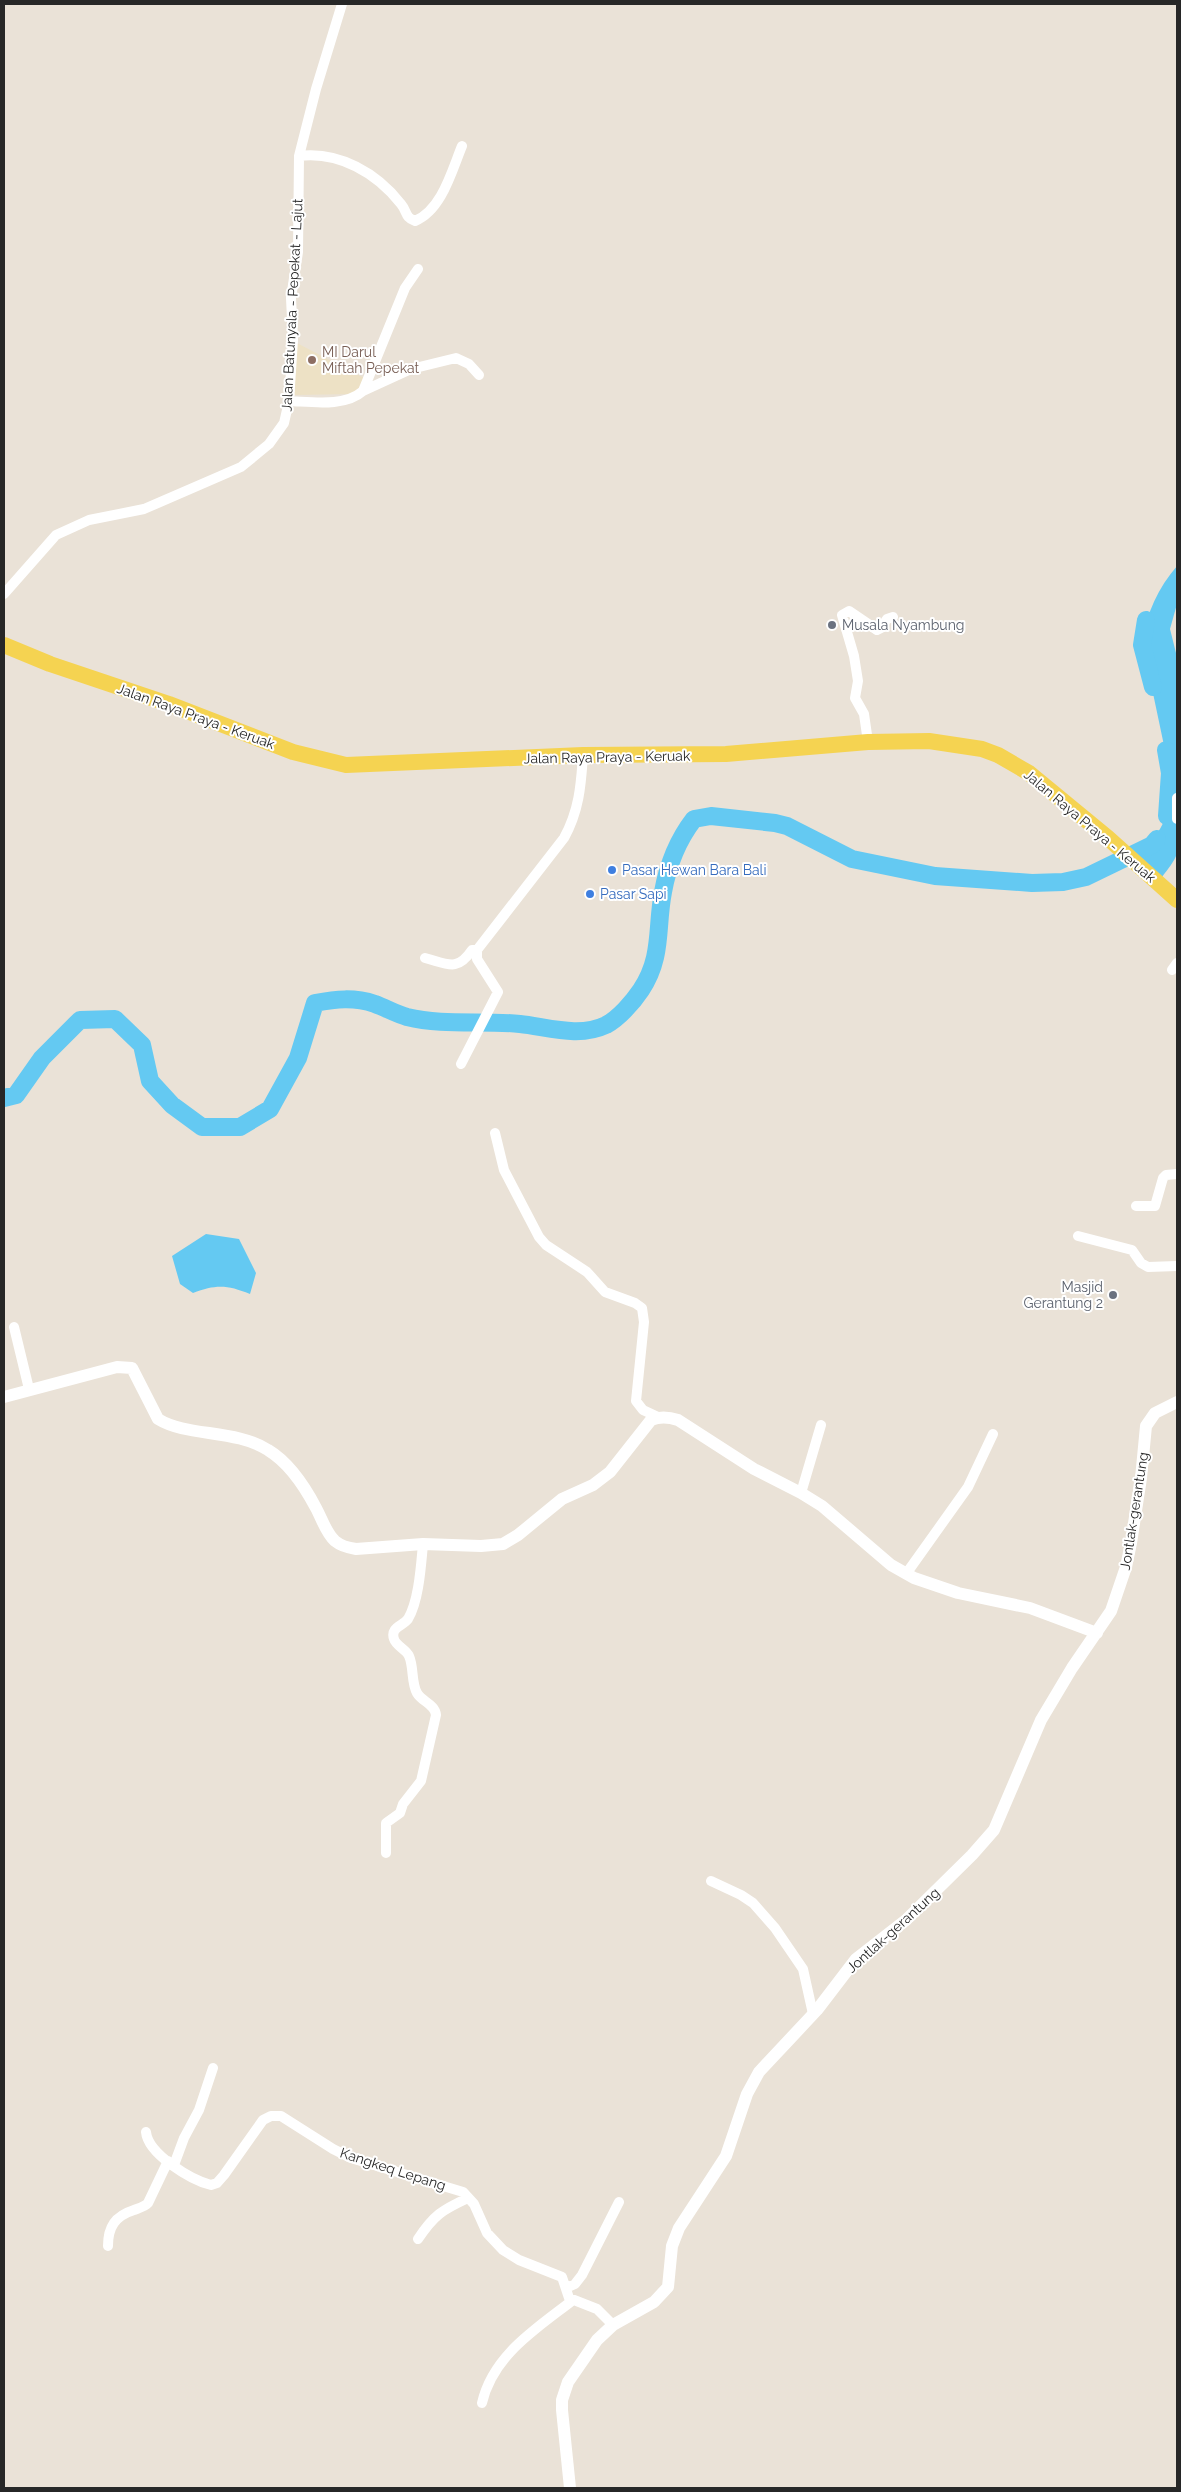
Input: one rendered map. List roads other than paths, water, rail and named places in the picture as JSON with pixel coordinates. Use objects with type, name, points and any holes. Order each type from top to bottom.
[{"type":"main road","name":"Jalan Raya Praya - Keruak","points":[[4,644],[50,664],[177,707],[293,752],[328,763],[364,766],[583,755],[726,754],[868,742],[929,741],[982,749],[998,755],[1030,773],[1136,862],[1177,900]]},
{"type":"street","name":"Jalan Batunyala - Pepekat - Lajut","points":[[4,594],[56,535],[88,520],[144,509],[241,468],[278,434],[287,416],[289,401],[293,340],[292,289],[298,252],[299,156],[316,89],[342,4]]},
{"type":"street","points":[[299,156],[328,155],[343,160],[368,174],[397,200],[402,205],[406,215],[415,221],[433,207],[440,197],[462,146]]},
{"type":"street","points":[[363,390],[406,288],[418,269]]},
{"type":"street","points":[[289,401],[322,402],[348,399],[363,390],[411,369],[456,358],[469,364],[479,376]]},
{"type":"street","points":[[868,742],[864,714],[855,698],[858,681],[842,617],[844,612],[849,611],[877,630],[881,628],[887,619],[893,617]]},
{"type":"street","points":[[461,1064],[498,992],[477,959],[477,950],[564,838],[574,820],[581,795],[583,755]]},
{"type":"street","points":[[1177,798],[1177,819]]},
{"type":"street","points":[[425,958],[455,966],[463,962],[472,950],[477,950]]},
{"type":"street","points":[[495,1133],[504,1170],[539,1237],[546,1245],[587,1272],[605,1292],[635,1303],[642,1308],[644,1322],[636,1401],[643,1410],[658,1418],[678,1420],[754,1469],[802,1492],[822,1506],[891,1565],[906,1574],[958,1593],[1030,1608],[1098,1633]]},
{"type":"street","points":[[1136,1206],[1155,1206],[1163,1178],[1166,1175],[1177,1174]]},
{"type":"street","points":[[1078,1236],[1132,1250],[1141,1263],[1148,1267],[1177,1266]]},
{"type":"street","points":[[14,1327],[29,1389]]},
{"type":"street","points":[[4,1397],[117,1367],[132,1368],[155,1416],[163,1423],[237,1437],[261,1446],[278,1457],[303,1488],[329,1534],[338,1544],[356,1549],[423,1544],[481,1546],[497,1545],[509,1541],[562,1498],[593,1485],[610,1472],[636,1441],[648,1422],[658,1418]]},
{"type":"street","name":"Jontlak-gerantung","points":[[570,2488],[562,2410],[564,2392],[590,2348],[614,2325],[654,2302],[668,2288],[672,2246],[679,2228],[726,2156],[752,2082],[813,2014],[856,1959],[906,1920],[972,1855],[994,1830],[1041,1720],[1072,1668],[1098,1633],[1111,1611],[1126,1567],[1141,1478],[1148,1420],[1155,1413],[1177,1402]]},
{"type":"street","points":[[802,1492],[821,1425]]},
{"type":"street","points":[[906,1574],[968,1486],[993,1434]]},
{"type":"street","points":[[386,1853],[386,1823],[400,1813],[403,1804],[421,1781],[436,1716],[435,1710],[417,1693],[410,1657],[395,1641],[393,1635],[395,1628],[408,1619],[417,1591],[423,1544]]},
{"type":"street","points":[[711,1880],[753,1903],[776,1928],[803,1969],[813,2014]]},
{"type":"street","points":[[108,2246],[108,2235],[114,2222],[125,2213],[148,2203],[200,2110],[213,2068]]},
{"type":"street","name":"Kangkeq Lepang","points":[[146,2132],[148,2141],[154,2150],[171,2163],[211,2185],[217,2183],[263,2120],[275,2115],[298,2126],[333,2149],[351,2158],[463,2192],[483,2220],[488,2233],[503,2250],[519,2260],[562,2276],[569,2298],[573,2300]]},
{"type":"street","points":[[418,2239],[432,2219],[440,2212],[468,2198]]},
{"type":"street","points":[[566,2288],[575,2284],[582,2276],[619,2202]]},
{"type":"street","points":[[482,2403],[489,2380],[504,2358],[573,2300],[597,2309],[614,2325]]},
{"type":"water","points":[[1177,566],[1177,604],[1170,629],[1177,657],[1176,822],[1178,848],[1175,859],[1162,877],[1135,854],[1146,846],[1160,829],[1167,810],[1170,787],[1170,774],[1142,641],[1154,601],[1164,583]]},
{"type":"water","points":[[206,1234],[239,1239],[256,1273],[250,1294],[228,1287],[209,1288],[193,1293],[180,1284],[172,1256]]},
{"type":"waterway","points":[[1146,620],[1142,645],[1153,687]]},
{"type":"waterway","points":[[1166,750],[1170,773],[1167,816]]},
{"type":"waterway","points":[[4,1098],[16,1095],[42,1058],[80,1020],[115,1019],[142,1045],[150,1081],[172,1105],[202,1127],[240,1127],[270,1109],[298,1058],[315,1003],[360,1000],[407,1017],[421,1020],[520,1024],[574,1031],[596,1029],[606,1025],[630,1005],[648,978],[656,954],[661,905],[668,872],[678,844],[694,819],[711,816],[775,823],[787,826],[852,859],[935,876],[1032,883],[1063,882],[1086,877],[1152,845],[1157,839]]},
{"type":"place","name":"MI Darul Miftah Pepekat","points":[[312,360]]},
{"type":"place","name":"Musala Nyambung","points":[[832,625]]},
{"type":"place","name":"Pasar Hewan Bara Bali","points":[[612,870]]},
{"type":"place","name":"Pasar Sapi","points":[[590,894]]},
{"type":"place","name":"Masjid Gerantung 2","points":[[1113,1295]]}]
